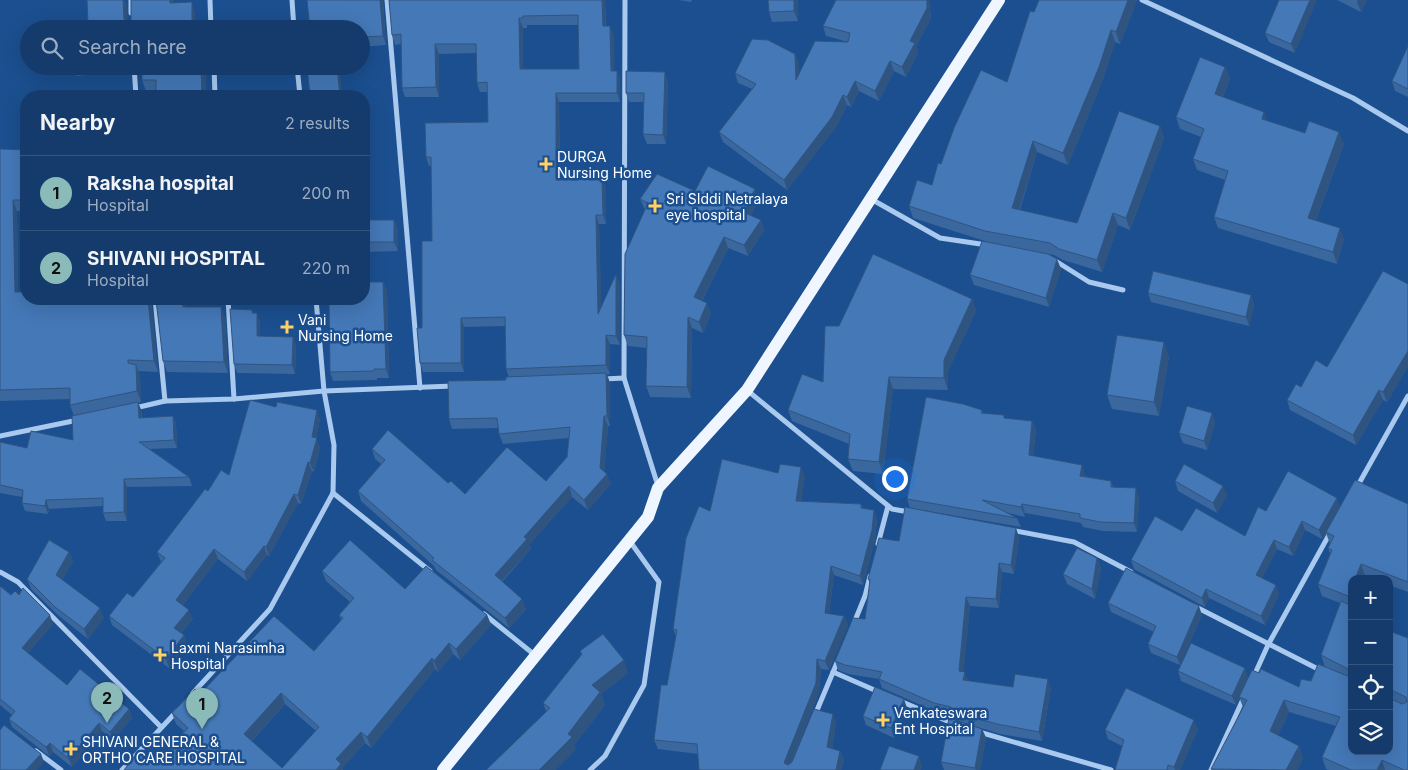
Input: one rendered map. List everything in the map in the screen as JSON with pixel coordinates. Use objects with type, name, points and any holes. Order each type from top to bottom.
[{"type":"main road","points":[[443,770],[648,517],[658,488],[747,390],[998,0]]},
{"type":"street","points":[[131,0],[132,19]]},
{"type":"street","points":[[210,0],[211,20]]},
{"type":"street","points":[[292,0],[293,20]]},
{"type":"street","points":[[387,0],[420,388]]},
{"type":"street","points":[[625,0],[624,378],[658,488]]},
{"type":"street","points":[[1142,0],[1353,98],[1408,130]]},
{"type":"street","points":[[135,75],[136,90]]},
{"type":"street","points":[[214,75],[215,90]]},
{"type":"street","points":[[298,75],[299,90]]},
{"type":"street","points":[[871,199],[940,238],[997,247]]},
{"type":"street","points":[[1043,257],[1052,259],[1089,282],[1123,290]]},
{"type":"street","points":[[156,305],[165,401]]},
{"type":"street","points":[[228,305],[234,399]]},
{"type":"street","points":[[187,700],[270,609],[333,493],[334,445],[324,391],[317,305]]},
{"type":"street","points":[[596,379],[624,378]]},
{"type":"street","points":[[126,410],[165,401],[234,399],[324,391],[456,386]]},
{"type":"street","points":[[747,390],[892,509],[920,514]]},
{"type":"street","points":[[1355,490],[1408,396]]},
{"type":"street","points":[[0,436],[87,418]]},
{"type":"street","points":[[333,493],[434,574]]},
{"type":"street","points":[[877,551],[888,506]]},
{"type":"street","points":[[1252,680],[1268,645],[1336,524]]},
{"type":"street","points":[[1007,530],[1074,542],[1136,575]]},
{"type":"street","points":[[590,770],[604,756],[644,685],[659,582],[629,540]]},
{"type":"street","points":[[851,630],[865,596],[872,569]]},
{"type":"street","points":[[0,572],[18,582],[161,727]]},
{"type":"street","points":[[1188,603],[1326,673]]},
{"type":"street","points":[[481,612],[536,656]]},
{"type":"street","points":[[810,726],[840,655]]},
{"type":"street","points":[[833,672],[888,696]]},
{"type":"street","points":[[1212,770],[1248,689]]},
{"type":"street","points":[[897,700],[962,727]]},
{"type":"street","points":[[122,770],[180,706]]},
{"type":"street","points":[[971,730],[1111,770]]},
{"type":"street","points":[[31,746],[62,770]]},
{"type":"building","points":[[87,0],[123,0],[125,20],[88,20]]},
{"type":"building","points":[[131,0],[170,0],[170,3],[192,2],[192,20],[131,20]]},
{"type":"building","points":[[307,0],[380,0],[383,36],[370,37],[370,20],[309,20]]},
{"type":"building","points":[[389,0],[602,0],[603,26],[610,26],[611,71],[617,71],[617,93],[556,93],[556,180],[602,179],[603,215],[596,215],[598,314],[616,274],[616,336],[606,335],[606,365],[506,369],[505,317],[461,318],[461,363],[420,363],[417,328],[422,328],[422,241],[432,241],[431,157],[426,157],[425,123],[488,122],[487,82],[477,83],[476,44],[435,44],[436,87],[402,88],[401,34],[392,35]],"holes":[[[578,15],[579,69],[520,69],[519,18],[523,18],[523,16]]]},
{"type":"building","points":[[768,0],[794,0],[794,11],[769,12]]},
{"type":"building","points":[[836,0],[927,0],[927,8],[910,41],[915,43],[902,67],[890,61],[875,91],[855,81],[847,97],[843,95],[832,117],[784,180],[719,132],[756,84],[735,73],[752,39],[768,40],[795,54],[796,80],[815,41],[848,42],[850,33],[823,26]]},
{"type":"building","points":[[1039,0],[1128,0],[1116,32],[1111,30],[1099,67],[1063,153],[1033,141],[1012,208],[1077,223],[1119,111],[1160,126],[1126,218],[1113,213],[1097,260],[1059,249],[1050,243],[985,231],[909,206],[917,180],[932,185],[938,163],[941,164],[954,128],[981,70],[1007,82],[1030,11],[1034,12]]},
{"type":"building","points":[[1279,0],[1310,0],[1291,44],[1265,33]]},
{"type":"building","points":[[1408,46],[1408,89],[1392,81]]},
{"type":"building","points":[[1200,57],[1225,67],[1215,94],[1264,112],[1262,119],[1305,133],[1309,121],[1339,132],[1308,218],[1340,228],[1333,252],[1214,217],[1228,171],[1193,159],[1204,129],[1176,117]]},
{"type":"building","points":[[626,71],[665,72],[663,135],[643,134],[644,93],[626,93]]},
{"type":"building","points":[[142,75],[201,75],[202,90],[156,90],[156,80],[142,80]]},
{"type":"building","points":[[308,75],[338,75],[339,90],[309,90]]},
{"type":"building","points":[[0,149],[20,150],[20,200],[13,200],[15,292],[20,292],[20,305],[149,305],[154,361],[128,360],[128,363],[136,365],[137,391],[70,405],[70,388],[0,390]]},
{"type":"building","points":[[708,166],[755,189],[743,212],[761,220],[744,245],[724,237],[694,297],[707,303],[699,322],[688,317],[687,387],[646,386],[647,337],[624,335],[625,254],[648,203],[640,199],[657,174],[695,191]]},
{"type":"building","points":[[370,220],[394,220],[394,242],[370,242]]},
{"type":"building","points":[[982,241],[1048,254],[1057,259],[1046,298],[970,275]]},
{"type":"building","points":[[873,254],[972,299],[944,360],[944,378],[889,377],[879,462],[848,459],[850,434],[788,410],[802,374],[823,382],[825,326],[839,326]]},
{"type":"building","points":[[1153,271],[1251,295],[1246,317],[1148,293]]},
{"type":"building","points":[[1383,271],[1408,284],[1408,351],[1383,392],[1379,390],[1353,435],[1287,400],[1296,384],[1301,387],[1316,360],[1327,367]]},
{"type":"building","points":[[370,282],[383,282],[386,369],[330,372],[329,305],[370,305]]},
{"type":"building","points":[[157,305],[221,307],[224,362],[163,361]]},
{"type":"building","points":[[230,309],[252,310],[252,313],[257,313],[257,336],[293,337],[292,365],[234,364]]},
{"type":"building","points":[[1117,335],[1164,342],[1154,402],[1107,395]]},
{"type":"building","points":[[606,373],[607,416],[604,416],[600,468],[607,474],[584,500],[569,486],[524,537],[527,539],[495,575],[522,599],[505,618],[432,560],[434,558],[358,491],[385,460],[372,449],[388,430],[448,483],[451,481],[465,494],[507,447],[546,481],[567,457],[570,427],[499,434],[497,418],[449,419],[448,381],[506,380],[506,377]]},
{"type":"building","points":[[926,397],[963,404],[982,410],[981,413],[1004,415],[1004,418],[1032,421],[1029,455],[1082,465],[1080,476],[1111,481],[1111,487],[1136,488],[1134,523],[1100,522],[1080,518],[1080,514],[1022,504],[1021,507],[982,500],[1017,518],[907,499]]},
{"type":"building","points":[[250,400],[276,407],[277,402],[317,410],[312,437],[317,438],[310,463],[308,462],[298,495],[294,494],[266,547],[264,546],[244,572],[214,549],[176,600],[189,610],[174,628],[184,635],[166,659],[109,616],[127,593],[133,597],[165,558],[157,552],[205,489],[208,491],[221,470],[229,475]]},
{"type":"building","points":[[138,402],[139,418],[173,416],[174,440],[139,442],[189,477],[124,479],[124,512],[103,513],[103,498],[46,500],[45,506],[22,503],[23,490],[0,485],[0,442],[27,448],[31,431],[73,440],[72,416]]},
{"type":"building","points":[[1187,406],[1212,413],[1204,441],[1179,433]]},
{"type":"building","points":[[722,459],[778,473],[780,464],[801,467],[796,501],[861,504],[861,508],[874,510],[872,530],[860,576],[831,566],[825,613],[844,616],[825,661],[817,659],[816,683],[784,763],[788,765],[792,762],[814,709],[833,714],[827,747],[840,751],[836,770],[699,770],[697,744],[654,740],[661,685],[667,685],[677,630],[673,629],[686,538],[699,506],[710,511]]},
{"type":"building","points":[[1184,464],[1223,486],[1213,503],[1175,481]]},
{"type":"building","points":[[1288,471],[1337,498],[1319,530],[1302,521],[1289,547],[1274,540],[1256,575],[1276,585],[1261,616],[1206,589],[1202,598],[1131,560],[1155,516],[1182,531],[1196,508],[1245,536],[1258,507],[1266,511]]},
{"type":"building","points":[[1355,480],[1408,504],[1408,582],[1361,564],[1357,575],[1348,575],[1348,596],[1318,584],[1332,550],[1328,548],[1334,536],[1326,532]]},
{"type":"building","points":[[905,507],[1016,528],[1011,565],[999,563],[996,599],[966,597],[959,671],[965,672],[963,680],[1013,687],[1015,674],[1048,679],[1039,732],[997,724],[960,714],[950,710],[951,707],[934,703],[879,679],[882,672],[845,665],[835,661],[853,618],[865,619],[870,580],[868,579],[879,538],[899,541]]},
{"type":"building","points":[[49,540],[69,552],[56,575],[100,608],[84,629],[55,607],[27,579]]},
{"type":"building","points":[[350,540],[405,589],[426,566],[487,615],[456,649],[449,643],[434,661],[432,658],[367,737],[361,732],[336,759],[341,764],[336,770],[124,770],[138,752],[154,765],[188,728],[172,713],[195,689],[200,694],[274,616],[314,651],[343,618],[339,615],[354,598],[322,571]],"holes":[[[281,693],[319,727],[282,768],[244,734]]]},
{"type":"building","points":[[1077,548],[1097,558],[1092,589],[1063,574]]},
{"type":"building","points":[[1126,568],[1199,606],[1177,657],[1148,644],[1156,626],[1108,603]]},
{"type":"building","points":[[0,586],[11,595],[15,591],[19,595],[23,588],[50,615],[22,648],[67,685],[80,669],[129,709],[110,732],[99,723],[69,759],[50,743],[46,747],[9,719],[15,711],[0,699]]},
{"type":"building","points":[[1341,601],[1348,604],[1348,669],[1321,655]]},
{"type":"building","points":[[1393,632],[1408,638],[1408,770],[1382,760],[1377,770],[1351,770],[1322,757],[1340,717],[1284,700],[1270,731],[1299,746],[1286,770],[1211,769],[1247,700],[1239,697],[1252,670],[1259,673],[1261,669],[1299,687],[1301,679],[1311,681],[1318,664],[1348,676],[1348,755],[1393,755],[1393,700],[1402,704],[1407,702],[1406,697],[1393,691]]},
{"type":"building","points":[[603,634],[624,660],[592,685],[600,692],[568,734],[572,737],[539,770],[486,770],[550,708],[543,703],[582,654],[580,651]]},
{"type":"building","points":[[1191,643],[1245,668],[1232,696],[1178,671]]},
{"type":"building","points":[[875,687],[904,699],[891,728],[863,716]]},
{"type":"building","points":[[1126,688],[1194,720],[1174,767],[1168,765],[1167,770],[1115,770],[1124,740],[1105,730]]},
{"type":"building","points":[[949,718],[982,729],[975,768],[941,762]]},
{"type":"building","points":[[4,725],[41,754],[26,770],[0,770],[0,730]]},
{"type":"building","points":[[889,746],[919,756],[914,770],[880,770]]},
{"type":"place","name":"DURGA Nursing Home","points":[[546,164]]},
{"type":"place","name":"Sri SIddi Netralaya eye hospital","points":[[655,206]]},
{"type":"place","name":"Vani Nursing Home","points":[[287,327]]},
{"type":"place","name":"Laxmi Narasimha Hospital","points":[[160,655]]},
{"type":"place","name":"Venkateswara Ent Hospital","points":[[883,720]]},
{"type":"place","name":"SHIVANI HOSPITAL","points":[[107,723]]},
{"type":"place","name":"Raksha hospital","points":[[202,729]]},
{"type":"place","name":"SHIVANI GENERAL & ORTHO CARE HOSPITAL","points":[[71,749]]}]
